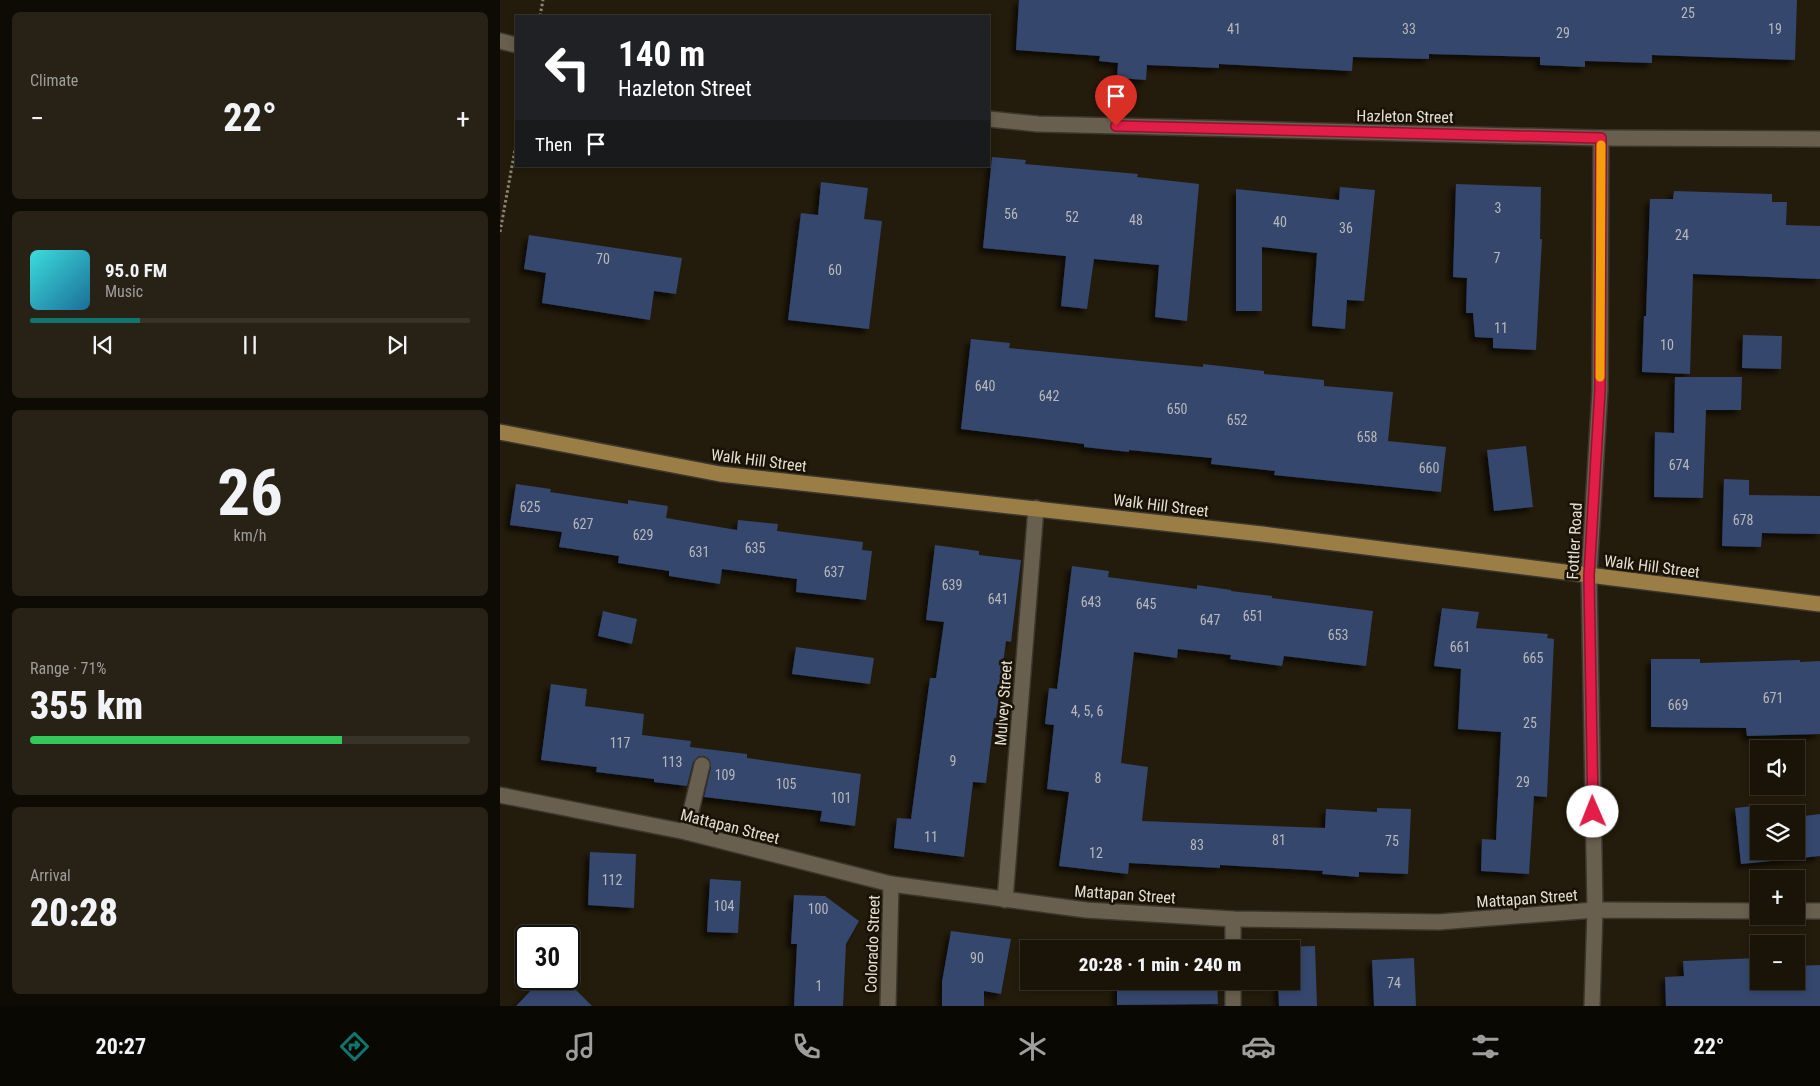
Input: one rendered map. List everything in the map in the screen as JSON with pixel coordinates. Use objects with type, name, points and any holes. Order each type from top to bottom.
[{"type":"main road","name":"Walk Hill Street","points":[[500,432],[720,474],[1262,534],[1820,604]]},
{"type":"street","points":[[500,41],[515,45]]},
{"type":"street","name":"Hazleton Street","points":[[990,118],[1038,124],[1601,138],[1820,139]]},
{"type":"street","name":"Fottler Road","points":[[1592,1006],[1595,910],[1589,576],[1600,390],[1601,138]]},
{"type":"street","name":"Mulvey Street","points":[[1005,900],[1036,508]]},
{"type":"street","points":[[686,832],[702,765]]},
{"type":"street","name":"Mattapan Street","points":[[500,794],[686,832],[891,884],[1086,910],[1233,919],[1439,922],[1595,910],[1750,911]]},
{"type":"street","name":"Colorado Street","points":[[888,1006],[891,884]]},
{"type":"street","points":[[1805,911],[1820,911]]},
{"type":"street","points":[[1233,919],[1233,940]]},
{"type":"street","points":[[1233,990],[1233,1006]]},
{"type":"path","points":[[540,15],[543,0]]},
{"type":"path","points":[[500,232],[515,150]]},
{"type":"building","points":[[1019,0],[1797,0],[1795,60],[1652,55],[1652,63],[1585,61],[1585,67],[1540,65],[1540,57],[1429,54],[1429,59],[1353,57],[1352,71],[1219,64],[1219,68],[1147,65],[1146,80],[1117,78],[1118,63],[1099,61],[1100,56],[1016,50]]},
{"type":"building","points":[[992,157],[1026,160],[1025,164],[1138,174],[1137,177],[1199,184],[1187,321],[1155,317],[1159,265],[1094,259],[1087,309],[1061,306],[1066,256],[983,248]]},
{"type":"building","points":[[821,182],[868,188],[864,219],[882,221],[869,329],[788,320],[801,213],[818,215]]},
{"type":"building","points":[[1456,184],[1541,187],[1540,239],[1542,239],[1536,350],[1493,348],[1493,338],[1475,337],[1473,313],[1466,313],[1467,278],[1453,277]]},
{"type":"building","points":[[1340,187],[1375,190],[1364,301],[1347,300],[1345,329],[1312,326],[1317,253],[1262,247],[1262,311],[1236,311],[1236,189],[1339,200]]},
{"type":"building","points":[[1674,191],[1772,194],[1772,202],[1787,202],[1786,225],[1820,226],[1820,279],[1693,274],[1690,374],[1642,372],[1650,199],[1673,199]]},
{"type":"building","points":[[529,235],[682,258],[676,294],[654,291],[650,320],[542,303],[546,273],[524,269]]},
{"type":"building","points":[[1743,335],[1782,336],[1781,369],[1742,368]]},
{"type":"building","points":[[971,339],[1010,343],[1009,348],[1264,371],[1264,374],[1324,380],[1324,386],[1393,392],[1388,441],[1446,447],[1441,492],[1274,475],[1275,471],[1211,464],[1212,458],[1084,447],[1084,444],[961,429]]},
{"type":"building","points":[[1675,377],[1742,377],[1741,410],[1706,410],[1703,498],[1654,497],[1655,432],[1674,433]]},
{"type":"building","points":[[1526,446],[1533,507],[1494,511],[1487,450]]},
{"type":"building","points":[[1724,479],[1749,480],[1749,495],[1820,496],[1820,534],[1762,533],[1761,547],[1722,546]]},
{"type":"building","points":[[516,484],[551,489],[550,492],[628,504],[628,500],[668,506],[666,518],[737,530],[738,520],[778,524],[777,531],[863,542],[862,550],[872,551],[866,600],[796,592],[797,579],[722,569],[720,584],[669,576],[669,571],[618,563],[619,556],[559,547],[562,532],[510,525]]},
{"type":"building","points":[[935,545],[979,551],[979,555],[1021,560],[1011,642],[1006,641],[986,783],[973,782],[964,857],[894,848],[897,818],[911,819],[930,678],[936,678],[944,622],[926,620]]},
{"type":"building","points":[[1072,566],[1109,571],[1108,577],[1197,589],[1197,585],[1272,596],[1272,598],[1373,611],[1366,666],[1284,656],[1282,666],[1230,659],[1231,655],[1178,649],[1177,658],[1134,652],[1121,763],[1148,767],[1142,821],[1325,828],[1326,809],[1377,812],[1377,808],[1411,809],[1408,874],[1359,872],[1359,877],[1322,874],[1323,871],[1220,865],[1220,868],[1129,863],[1128,874],[1059,866],[1069,792],[1047,789],[1054,725],[1045,724],[1049,688],[1057,689]]},
{"type":"building","points":[[1442,608],[1479,612],[1476,628],[1548,634],[1547,638],[1554,639],[1547,797],[1534,796],[1529,874],[1481,871],[1482,839],[1496,840],[1501,732],[1458,729],[1461,669],[1434,666]]},
{"type":"building","points":[[603,611],[637,619],[632,644],[598,636]]},
{"type":"building","points":[[796,647],[874,658],[870,684],[792,674]]},
{"type":"building","points":[[1651,659],[1700,659],[1700,663],[1820,661],[1820,734],[1747,736],[1746,728],[1651,727]]},
{"type":"building","points":[[551,684],[587,689],[585,706],[644,714],[642,735],[691,741],[690,747],[747,754],[747,758],[861,774],[855,826],[820,821],[822,811],[704,797],[711,767],[709,759],[704,756],[699,756],[693,762],[687,786],[654,782],[654,779],[596,772],[597,767],[541,760]]},
{"type":"building","points":[[1750,806],[1750,860],[1780,860],[1741,864],[1735,808]]},
{"type":"building","points":[[1820,814],[1820,856],[1805,858],[1805,816]]},
{"type":"building","points":[[590,852],[636,854],[634,908],[588,905]]},
{"type":"building","points":[[710,879],[741,881],[738,933],[707,932]]},
{"type":"building","points":[[794,895],[825,896],[859,921],[846,944],[843,1006],[794,1006],[797,944],[791,944]]},
{"type":"building","points":[[951,931],[1011,939],[1001,994],[984,991],[984,1006],[942,1006],[942,982]]},
{"type":"building","points":[[1300,946],[1315,946],[1317,1006],[1279,1006],[1278,990],[1300,990]]},
{"type":"building","points":[[1414,958],[1416,1006],[1374,1006],[1372,960]]},
{"type":"building","points":[[1750,958],[1750,990],[1805,990],[1805,966],[1820,965],[1820,1006],[1666,1006],[1665,977],[1684,976],[1683,961]]},
{"type":"building","points":[[531,990],[576,990],[592,1006],[516,1006]]},
{"type":"building","points":[[1117,990],[1217,990],[1218,1004],[1117,1005]]},
{"type":"slow traffic","points":[[1600,377],[1601,145]]},
{"type":"route","points":[[1116,126],[1601,138],[1600,390],[1589,576],[1593,812]]}]
